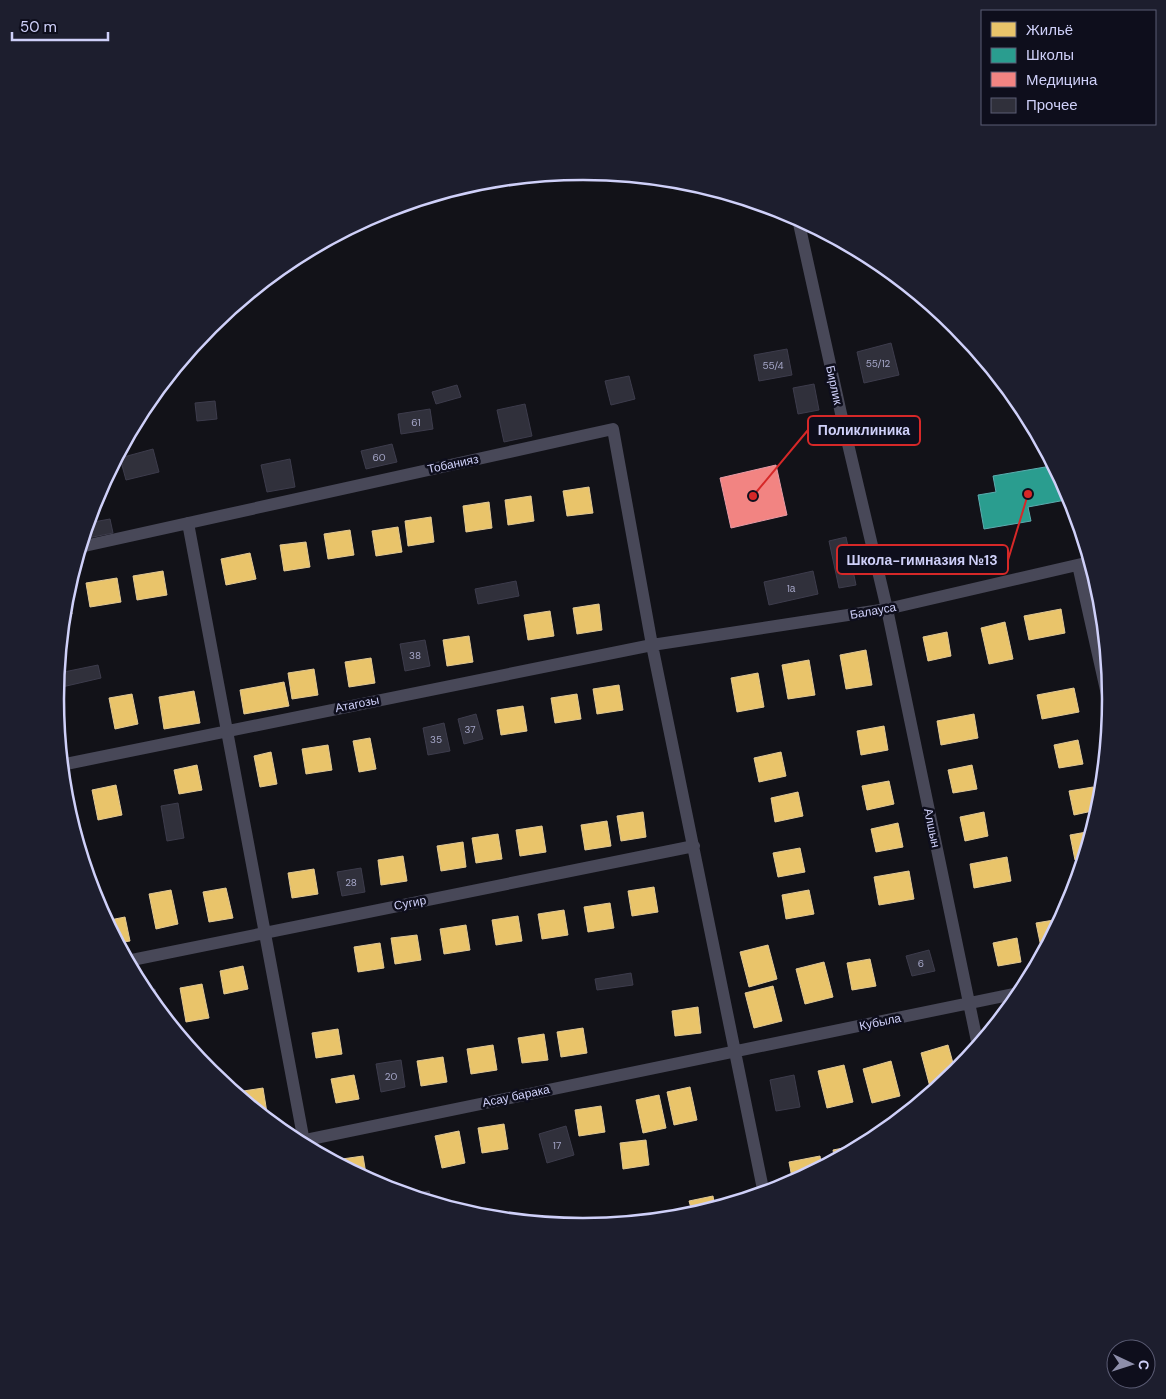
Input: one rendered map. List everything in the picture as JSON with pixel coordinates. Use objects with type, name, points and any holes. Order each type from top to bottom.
[{"type":"street","name":"Бирлик","points":[[800,228],[887,609]]},
{"type":"street","name":"Тобанияз","points":[[87,545],[613,429],[652,645]]},
{"type":"street","points":[[188,523],[265,932],[301,1135]]},
{"type":"street","name":"Балауса","points":[[652,645],[887,609],[1084,564]]},
{"type":"street","points":[[1084,564],[1100,651]]},
{"type":"street","name":"Алшын","points":[[887,609],[976,1038]]},
{"type":"street","points":[[652,645],[737,1051],[763,1186]]},
{"type":"street","name":"Атагозы","points":[[68,764],[652,645]]},
{"type":"street","name":"Сугир","points":[[133,960],[694,846]]},
{"type":"street","name":"Кубыла","points":[[737,1051],[1010,995]]},
{"type":"street","name":"Асау барака","points":[[311,1141],[737,1051]]},
{"type":"building: Жильё","points":[[589,487],[593,513],[567,516],[563,491]]},
{"type":"building: Жильё","points":[[531,496],[534,521],[508,525],[505,500]]},
{"type":"building: Жильё","points":[[489,502],[492,528],[466,532],[463,506]]},
{"type":"building: Жильё","points":[[431,517],[434,542],[408,546],[405,521]]},
{"type":"building: Жильё","points":[[398,527],[402,552],[376,556],[372,531]]},
{"type":"building: Жильё","points":[[350,530],[354,555],[328,559],[324,534]]},
{"type":"building: Жильё","points":[[306,542],[310,567],[284,571],[280,545]]},
{"type":"building: Жильё","points":[[250,553],[256,579],[226,585],[221,559]]},
{"type":"building: Жильё","points":[[163,571],[167,595],[137,600],[133,576]]},
{"type":"building: Жильё","points":[[117,578],[121,602],[90,607],[86,583]]},
{"type":"building: Жильё","points":[[599,604],[602,630],[577,634],[573,608]]},
{"type":"building: Жильё","points":[[1061,609],[1065,633],[1029,640],[1024,616]]},
{"type":"building: Жильё","points":[[550,611],[554,636],[528,640],[524,615]]},
{"type":"building: Жильё","points":[[1005,622],[1013,659],[989,664],[981,628]]},
{"type":"building: Жильё","points":[[947,632],[951,656],[928,661],[923,637]]},
{"type":"building: Жильё","points":[[469,636],[473,662],[447,666],[443,640]]},
{"type":"building: Жильё","points":[[866,650],[872,685],[846,689],[840,655]]},
{"type":"building: Жильё","points":[[371,658],[375,683],[349,687],[345,662]]},
{"type":"building: Жильё","points":[[809,660],[815,695],[788,699],[782,665]]},
{"type":"building: Жильё","points":[[314,669],[318,695],[292,699],[288,673]]},
{"type":"building: Жильё","points":[[758,673],[764,707],[737,712],[731,678]]},
{"type":"building: Жильё","points":[[284,682],[289,706],[244,714],[240,690]]},
{"type":"building: Жильё","points":[[619,685],[623,710],[597,714],[593,689]]},
{"type":"building: Жильё","points":[[1074,688],[1079,712],[1042,719],[1037,695]]},
{"type":"building: Жильё","points":[[194,691],[200,723],[164,729],[159,697]]},
{"type":"building: Жильё","points":[[132,694],[138,724],[115,729],[109,698]]},
{"type":"building: Жильё","points":[[577,694],[581,719],[555,723],[551,698]]},
{"type":"building: Жильё","points":[[523,706],[527,731],[501,735],[497,710]]},
{"type":"building: Жильё","points":[[974,714],[978,738],[941,745],[937,721]]},
{"type":"building: Жильё","points":[[884,726],[888,750],[861,755],[857,731]]},
{"type":"building: Жильё","points":[[370,738],[376,769],[359,772],[353,741]]},
{"type":"building: Жильё","points":[[1078,740],[1083,764],[1059,768],[1054,745]]},
{"type":"building: Жильё","points":[[328,745],[332,770],[306,774],[302,749]]},
{"type":"building: Жильё","points":[[271,752],[277,784],[260,787],[254,756]]},
{"type":"building: Жильё","points":[[781,752],[786,776],[759,782],[754,758]]},
{"type":"building: Жильё","points":[[197,765],[202,790],[179,794],[174,770]]},
{"type":"building: Жильё","points":[[972,765],[977,789],[953,793],[948,770]]},
{"type":"building: Жильё","points":[[889,781],[894,804],[867,810],[862,786]]},
{"type":"building: Жильё","points":[[116,785],[122,815],[98,820],[92,790]]},
{"type":"building: Жильё","points":[[1093,787],[1090,812],[1074,815],[1069,791]]},
{"type":"building: Жильё","points":[[798,792],[803,816],[775,822],[771,798]]},
{"type":"building: Жильё","points":[[643,812],[646,837],[621,841],[617,816]]},
{"type":"building: Жильё","points":[[984,812],[988,836],[965,841],[960,817]]},
{"type":"building: Жильё","points":[[607,821],[611,846],[585,850],[581,825]]},
{"type":"building: Жильё","points":[[898,823],[903,847],[876,852],[871,829]]},
{"type":"building: Жильё","points":[[542,826],[546,852],[520,856],[516,830]]},
{"type":"building: Жильё","points":[[1085,832],[1077,860],[1075,860],[1070,835]]},
{"type":"building: Жильё","points":[[498,834],[502,859],[476,863],[472,838]]},
{"type":"building: Жильё","points":[[463,842],[466,867],[441,871],[437,846]]},
{"type":"building: Жильё","points":[[800,848],[805,872],[778,877],[773,853]]},
{"type":"building: Жильё","points":[[403,856],[407,881],[381,885],[378,860]]},
{"type":"building: Жильё","points":[[1007,857],[1011,881],[974,888],[970,864]]},
{"type":"building: Жильё","points":[[314,869],[318,894],[292,898],[288,873]]},
{"type":"building: Жильё","points":[[909,871],[914,899],[879,905],[874,877]]},
{"type":"building: Жильё","points":[[654,887],[658,912],[632,916],[628,891]]},
{"type":"building: Жильё","points":[[226,888],[233,918],[209,922],[203,892]]},
{"type":"building: Жильё","points":[[171,890],[178,924],[156,929],[149,894]]},
{"type":"building: Жильё","points":[[809,890],[814,914],[786,919],[782,895]]},
{"type":"building: Жильё","points":[[610,903],[614,928],[588,932],[584,907]]},
{"type":"building: Жильё","points":[[564,910],[568,935],[542,939],[538,914]]},
{"type":"building: Жильё","points":[[518,916],[522,941],[496,945],[492,920]]},
{"type":"building: Жильё","points":[[125,917],[130,941],[124,942],[113,919]]},
{"type":"building: Жильё","points":[[1053,920],[1041,945],[1036,923]]},
{"type":"building: Жильё","points":[[466,925],[470,950],[444,954],[440,929]]},
{"type":"building: Жильё","points":[[417,935],[421,960],[395,964],[391,938]]},
{"type":"building: Жильё","points":[[1017,938],[1021,962],[998,966],[993,943]]},
{"type":"building: Жильё","points":[[380,943],[384,968],[358,972],[354,947]]},
{"type":"building: Жильё","points":[[768,945],[777,979],[749,987],[740,952]]},
{"type":"building: Жильё","points":[[870,959],[876,986],[852,990],[847,963]]},
{"type":"building: Жильё","points":[[824,962],[833,997],[805,1004],[796,969]]},
{"type":"building: Жильё","points":[[243,966],[248,989],[224,994],[220,971]]},
{"type":"building: Жильё","points":[[202,984],[209,1018],[186,1022],[180,988]]},
{"type":"building: Жильё","points":[[773,986],[782,1021],[754,1028],[745,993]]},
{"type":"building: Жильё","points":[[698,1007],[701,1033],[675,1036],[672,1011]]},
{"type":"building: Жильё","points":[[583,1028],[587,1053],[561,1057],[557,1032]]},
{"type":"building: Жильё","points":[[338,1029],[342,1054],[316,1058],[312,1033]]},
{"type":"building: Жильё","points":[[544,1034],[548,1060],[522,1063],[518,1038]]},
{"type":"building: Жильё","points":[[493,1045],[497,1070],[471,1074],[467,1049]]},
{"type":"building: Жильё","points":[[948,1045],[953,1064],[930,1086],[921,1053]]},
{"type":"building: Жильё","points":[[443,1057],[447,1082],[421,1086],[417,1061]]},
{"type":"building: Жильё","points":[[891,1061],[900,1096],[872,1103],[863,1069]]},
{"type":"building: Жильё","points":[[844,1065],[853,1102],[827,1108],[818,1071]]},
{"type":"building: Жильё","points":[[354,1075],[359,1099],[336,1103],[331,1079]]},
{"type":"building: Жильё","points":[[690,1087],[697,1120],[674,1125],[667,1092]]},
{"type":"building: Жильё","points":[[263,1088],[267,1111],[242,1091]]},
{"type":"building: Жильё","points":[[659,1095],[666,1128],[643,1133],[636,1100]]},
{"type":"building: Жильё","points":[[601,1106],[605,1132],[579,1136],[575,1110]]},
{"type":"building: Жильё","points":[[504,1124],[508,1149],[482,1153],[478,1128]]},
{"type":"building: Жильё","points":[[459,1131],[465,1163],[442,1168],[435,1136]]},
{"type":"building: Жильё","points":[[646,1140],[649,1165],[623,1169],[620,1143]]},
{"type":"building: Жильё","points":[[845,1148],[834,1154],[833,1150]]},
{"type":"building: Жильё","points":[[363,1156],[365,1171],[353,1165],[342,1159]]},
{"type":"building: Жильё","points":[[820,1156],[821,1161],[791,1175],[789,1162]]},
{"type":"building: Жильё","points":[[713,1196],[714,1202],[691,1207],[689,1201]]},
{"type":"building: Школы","points":[[1047,467],[1063,501],[1028,507],[1031,521],[984,529],[978,495],[996,492],[993,476]]},
{"type":"building: Медицина","points":[[776,465],[787,515],[731,528],[720,478]]},
{"type":"building: Прочее","points":[[891,343],[899,375],[864,383],[857,352]]},
{"type":"building: Прочее","points":[[787,349],[792,375],[759,381],[754,355]]},
{"type":"building: Прочее","points":[[629,376],[635,399],[611,405],[605,381]]},
{"type":"building: Прочее","points":[[814,384],[819,410],[798,414],[793,388]]},
{"type":"building: Прочее","points":[[457,385],[461,397],[436,404],[432,392]]},
{"type":"building: Прочее","points":[[215,401],[217,419],[197,421],[195,403]]},
{"type":"building: Прочее","points":[[525,404],[532,436],[504,442],[497,410]]},
{"type":"building: Прочее","points":[[430,409],[433,429],[401,434],[398,414]]},
{"type":"building: Прочее","points":[[392,444],[397,462],[366,469],[361,451]]},
{"type":"building: Прочее","points":[[153,449],[159,472],[126,480],[121,462],[124,457]]},
{"type":"building: Прочее","points":[[290,459],[295,487],[267,492],[261,465]]},
{"type":"building: Прочее","points":[[110,519],[113,533],[90,538],[95,522]]},
{"type":"building: Прочее","points":[[846,537],[856,585],[839,588],[829,541]]},
{"type":"building: Прочее","points":[[813,571],[818,594],[769,605],[764,582]]},
{"type":"building: Прочее","points":[[516,581],[519,596],[478,604],[475,589]]},
{"type":"building: Прочее","points":[[425,640],[430,666],[405,671],[400,644]]},
{"type":"building: Прочее","points":[[98,665],[101,678],[64,686],[65,672]]},
{"type":"building: Прочее","points":[[476,714],[483,739],[464,744],[458,719]]},
{"type":"building: Прочее","points":[[444,723],[450,751],[428,755],[423,728]]},
{"type":"building: Прочее","points":[[178,803],[184,838],[167,841],[161,806]]},
{"type":"building: Прочее","points":[[361,868],[365,892],[342,896],[337,872]]},
{"type":"building: Прочее","points":[[929,950],[935,971],[912,976],[906,956]]},
{"type":"building: Прочее","points":[[631,973],[633,985],[597,990],[595,979]]},
{"type":"building: Прочее","points":[[401,1060],[405,1087],[381,1092],[376,1064]]},
{"type":"building: Прочее","points":[[794,1075],[800,1107],[776,1111],[770,1080]]},
{"type":"building: Прочее","points":[[566,1126],[574,1155],[547,1163],[539,1134]]},
{"type":"building: Прочее","points":[[429,1191],[430,1195],[421,1193]]},
{"type":"place","name":"Школа-гимназия №13","points":[[1028,494]]},
{"type":"place","name":"Поликлиника","points":[[753,496]]}]
